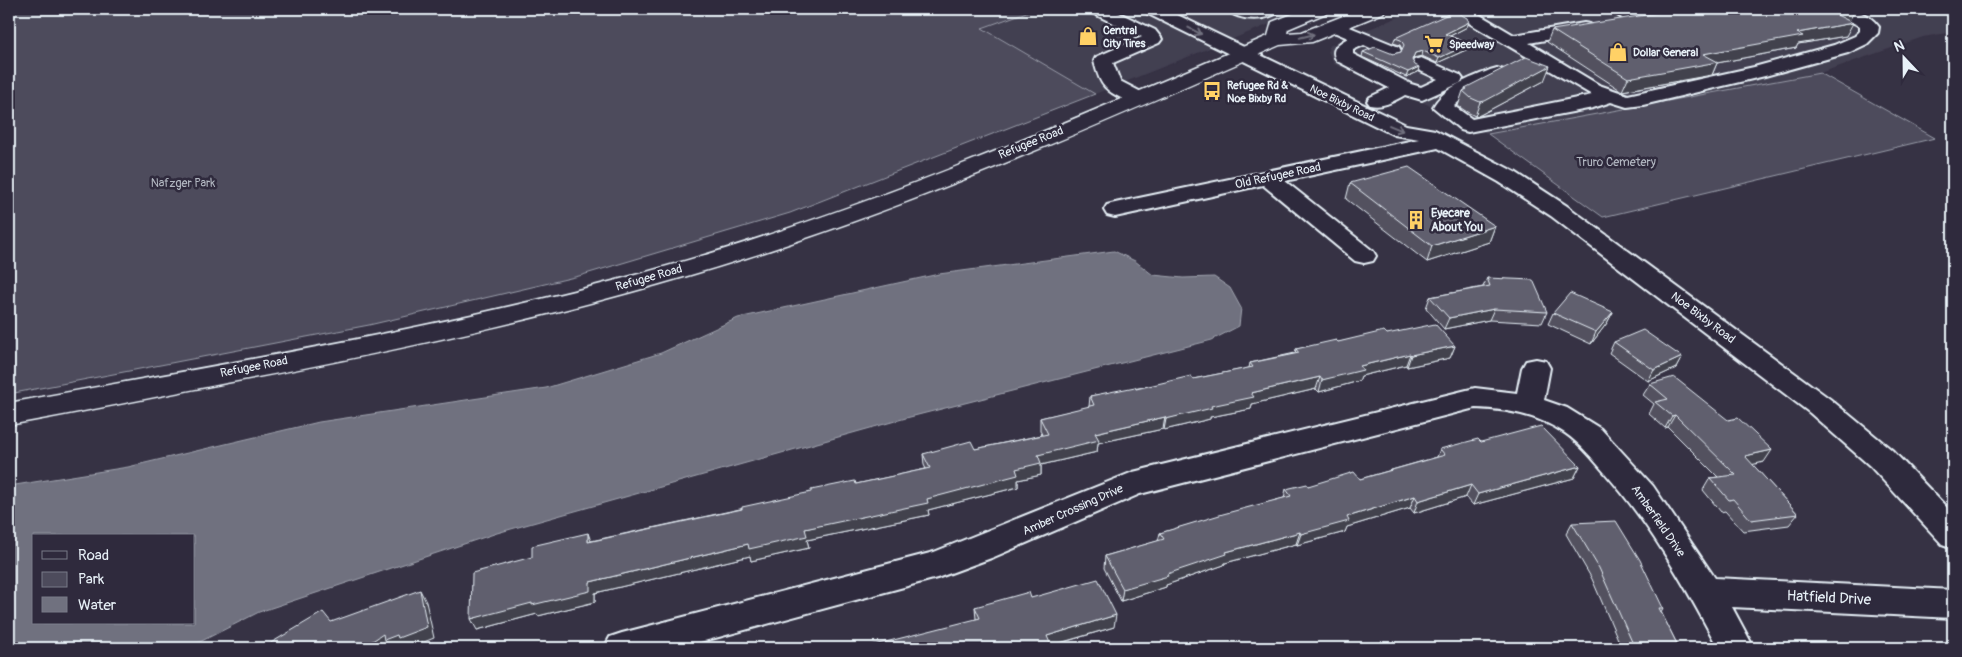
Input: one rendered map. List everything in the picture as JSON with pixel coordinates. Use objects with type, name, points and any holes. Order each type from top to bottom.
[{"type":"main road","points":[[1269,42],[1279,26],[1319,9]]},
{"type":"main road","points":[[1269,42],[1305,38],[1377,9]]},
{"type":"main road","name":"Refugee Road","points":[[9,414],[370,345],[478,322],[660,276],[857,213],[1138,98],[1269,42]]},
{"type":"street","points":[[1098,9],[1149,34],[1153,39],[1103,61],[1112,84],[1138,98]]},
{"type":"street","name":"Noe Bixby Road","points":[[1152,9],[1401,131],[1441,140]]},
{"type":"street","name":"Noe Bixby Road","points":[[1187,9],[1269,42],[1420,123],[1441,140],[1530,191],[1780,375],[1881,458],[1953,535]]},
{"type":"street","points":[[1236,9],[1254,15],[1272,9]]},
{"type":"street","points":[[1458,9],[1511,41],[1521,62],[1608,96],[1627,101],[1643,99],[1748,74],[1841,49],[1861,40],[1869,33],[1870,27],[1866,22],[1838,9]]},
{"type":"street","points":[[1511,41],[1612,19],[1646,16]]},
{"type":"street","points":[[1335,26],[1392,51]]},
{"type":"street","points":[[1363,38],[1344,48],[1344,56],[1404,88],[1422,94],[1453,79],[1421,64]]},
{"type":"street","points":[[1468,126],[1449,114],[1443,107],[1445,102],[1451,96],[1521,62]]},
{"type":"street","points":[[1377,101],[1404,88]]},
{"type":"street","points":[[1441,140],[1468,126],[1593,102],[1608,96]]},
{"type":"street","name":"Old Refugee Road","points":[[1115,210],[1381,155],[1441,140]]},
{"type":"street","points":[[1381,155],[1406,171]]},
{"type":"street","points":[[1268,178],[1364,256]]},
{"type":"street","points":[[1528,405],[1536,368]]},
{"type":"street","name":"Amber Crossing Drive","points":[[622,648],[937,565],[983,548],[1133,484],[1443,404],[1475,398],[1496,399],[1528,405]]},
{"type":"street","name":"Amberfield Drive","points":[[1528,405],[1557,415],[1591,437],[1642,494],[1706,592],[1736,648]]},
{"type":"street","name":"Hatfield Drive","points":[[1706,592],[1953,604]]},
{"type":"shaded area","points":[[1035,9],[1307,9],[1095,94],[981,27]]},
{"type":"shaded area","points":[[1417,9],[1953,9],[1953,32],[1923,37],[1820,73],[1488,134],[1420,101],[1334,64],[1328,51],[1329,46]]},
{"type":"green space","name":"Nafzger Park","points":[[9,9],[1035,9],[982,28],[1095,94],[790,213],[579,276],[369,325],[9,394]]},
{"type":"green space","name":"Truro Cemetery","points":[[1820,73],[1935,138],[1603,217],[1488,134]]},
{"type":"water","points":[[1114,251],[1135,261],[1153,275],[1183,278],[1214,277],[1230,288],[1241,308],[1239,326],[1212,340],[906,418],[497,533],[259,612],[188,648],[9,648],[9,486],[128,467],[319,422],[546,388],[661,353],[738,318],[939,274]]},
{"type":"building","points":[[1683,9],[1855,10],[1835,14],[1853,23],[1797,33],[1803,36],[1703,54],[1718,62],[1628,78],[1552,30]]},
{"type":"building","points":[[1455,11],[1467,18],[1469,22],[1445,34],[1469,44],[1439,58],[1423,51],[1415,53],[1412,60],[1419,67],[1408,72],[1363,52],[1375,47],[1393,54],[1401,52],[1404,45],[1401,40],[1395,38]]},
{"type":"building","points":[[1526,57],[1550,66],[1485,101],[1480,102],[1471,98],[1463,91],[1467,89],[1465,88]]},
{"type":"building","points":[[1409,167],[1495,226],[1432,246],[1350,183]]},
{"type":"building","points":[[1487,278],[1533,280],[1547,312],[1494,309],[1449,318],[1430,297],[1490,286]]},
{"type":"building","points":[[1570,293],[1613,312],[1596,332],[1553,313]]},
{"type":"building","points":[[1435,324],[1455,346],[1360,366],[1363,370],[1322,380],[1320,377],[1251,393],[1254,397],[1211,406],[1212,408],[1095,433],[1099,440],[1038,455],[1041,463],[1016,469],[1018,475],[927,499],[928,503],[805,529],[807,536],[749,549],[748,544],[590,582],[590,591],[532,605],[532,603],[471,619],[472,573],[532,557],[532,546],[588,533],[588,542],[742,509],[742,507],[811,492],[811,490],[855,481],[856,484],[930,468],[923,454],[971,441],[975,449],[1048,434],[1040,418],[1094,405],[1090,396],[1135,387],[1136,389],[1191,376],[1193,379],[1253,367],[1250,363],[1299,353],[1296,349],[1336,340],[1338,342],[1384,331],[1387,334]]},
{"type":"building","points":[[1643,330],[1682,357],[1654,370],[1614,342]]},
{"type":"building","points":[[1674,377],[1728,420],[1738,418],[1772,450],[1745,456],[1798,514],[1751,520],[1733,499],[1729,500],[1710,478],[1736,475],[1675,415],[1672,416],[1655,402],[1668,399],[1650,384]]},
{"type":"building","points":[[1541,426],[1580,466],[1478,494],[1471,485],[1418,501],[1415,496],[1347,517],[1349,521],[1226,552],[1227,554],[1167,574],[1168,576],[1123,589],[1105,556],[1164,539],[1160,533],[1291,496],[1286,489],[1307,484],[1308,486],[1354,472],[1360,479],[1445,455],[1440,449],[1478,439],[1481,442]]},
{"type":"building","points":[[1616,521],[1640,560],[1663,608],[1659,608],[1678,646],[1683,648],[1620,648],[1618,644],[1633,644],[1599,568],[1572,523]]},
{"type":"building","points":[[1098,579],[1116,615],[1047,636],[1052,648],[862,648],[980,618],[975,607],[1029,592],[1031,598]]},
{"type":"building","points":[[420,590],[427,627],[398,638],[397,635],[384,640],[383,634],[362,648],[264,647],[323,612],[331,622]]},
{"type":"building","points":[[1828,645],[1888,648],[1830,648]]},
{"type":"place","name":"Central City Tires","points":[[1088,36]]},
{"type":"place","name":"Speedway","points":[[1434,44]]},
{"type":"place","name":"Dollar General","points":[[1618,52]]},
{"type":"place","name":"Refugee Rd & Noe Bixby Rd","points":[[1212,91]]},
{"type":"place","name":"Eyecare About You","points":[[1416,220]]}]
